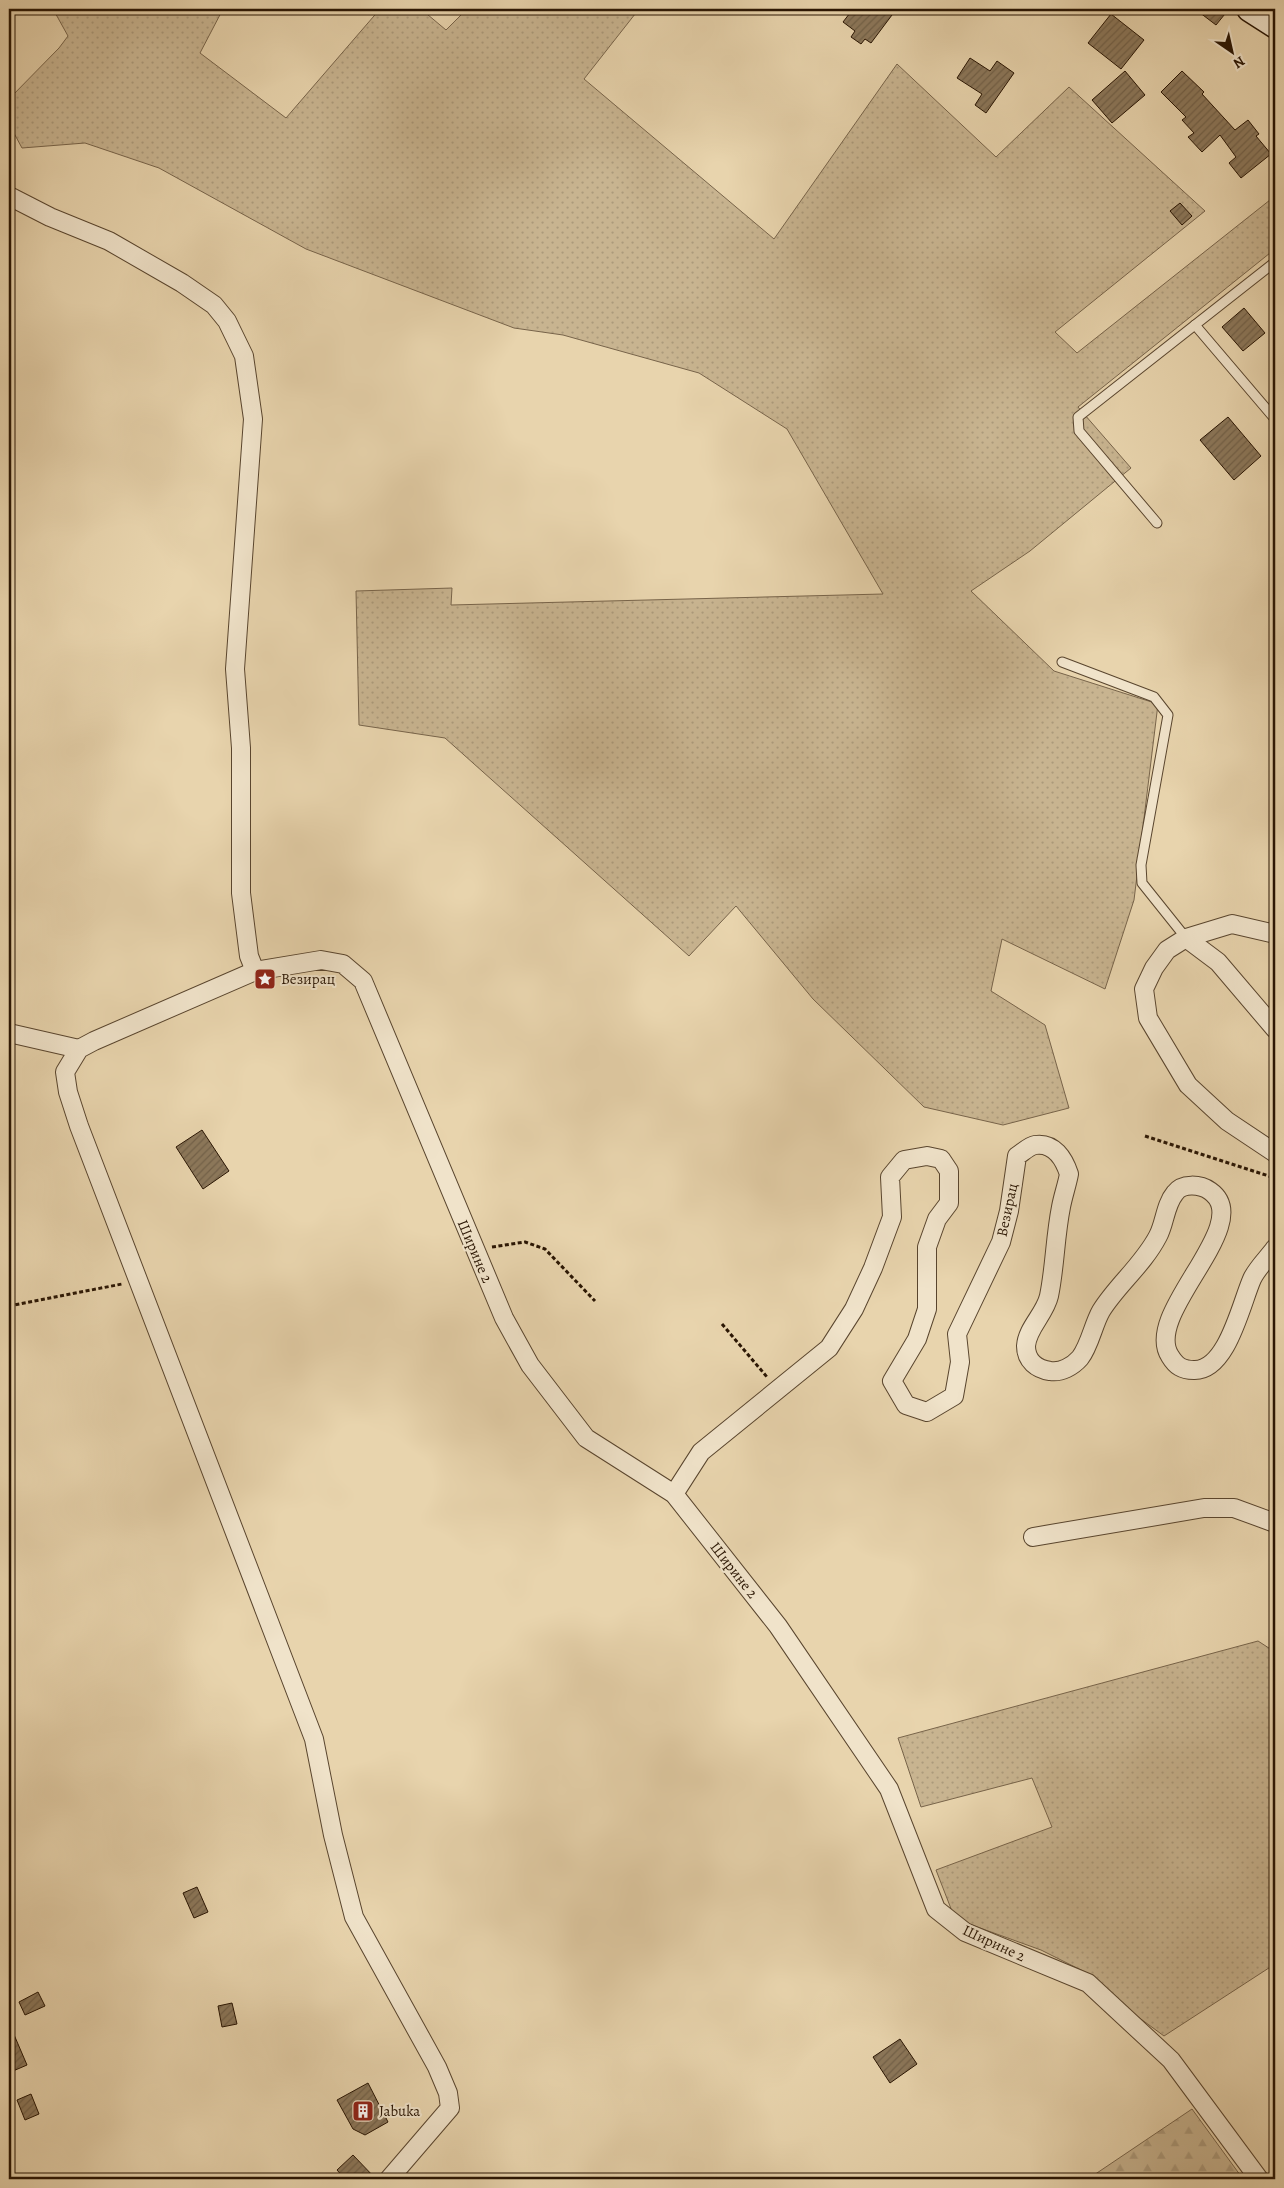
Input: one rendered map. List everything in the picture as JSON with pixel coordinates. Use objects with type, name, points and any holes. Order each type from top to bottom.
[{"type":"street","points":[[1250,9],[1275,25]]},
{"type":"street","points":[[9,196],[50,217],[109,240],[206,299],[214,305],[227,321],[244,356],[253,419],[235,669],[241,748],[241,893],[249,956],[255,971]]},
{"type":"street","points":[[1275,934],[1232,924],[1186,938],[1167,950],[1154,968],[1144,989],[1148,1018],[1188,1085],[1227,1120],[1275,1153]]},
{"type":"street","points":[[1186,938],[1218,962],[1275,1029]]},
{"type":"street","name":"Ширине 2","points":[[79,1049],[255,971],[321,960],[343,964],[363,981],[475,1252],[504,1318],[530,1365],[586,1438],[674,1494],[778,1626],[888,1789],[936,1909],[965,1932],[1088,1984],[1171,2060],[1259,2179]]},
{"type":"street","points":[[9,1034],[79,1049],[65,1072],[68,1092],[79,1126],[314,1739],[332,1835],[354,1918],[437,2067],[448,2093],[450,2108],[389,2179]]},
{"type":"street","name":"Везирац","points":[[674,1494],[701,1452],[829,1348],[854,1309],[873,1268],[892,1217],[890,1177],[904,1160],[927,1156],[941,1159],[949,1171],[949,1203],[937,1218],[927,1247],[927,1310],[917,1340],[892,1381],[906,1404],[926,1412],[954,1396],[960,1362],[957,1334],[1000,1242],[1008,1211],[1017,1156],[1034,1145],[1051,1146],[1059,1154],[1070,1174],[1061,1206],[1049,1298],[1028,1337],[1026,1348],[1030,1362],[1041,1370],[1056,1372],[1068,1368],[1081,1357],[1101,1311],[1146,1257],[1159,1234],[1175,1191],[1186,1185],[1200,1186],[1211,1191],[1220,1204],[1220,1217],[1215,1239],[1167,1322],[1168,1353],[1176,1366],[1187,1370],[1202,1370],[1218,1360],[1228,1341],[1254,1276],[1275,1248]]},
{"type":"street","points":[[1033,1538],[1204,1508],[1234,1508],[1275,1522]]},
{"type":"lane","points":[[1157,523],[1079,431],[1078,418],[1275,262]]},
{"type":"lane","points":[[1195,325],[1275,419]]},
{"type":"lane","points":[[1062,662],[1154,698],[1168,715],[1141,865],[1142,883],[1186,938]]},
{"type":"path","points":[[1145,1136],[1275,1178]]},
{"type":"path","points":[[475,1252],[525,1242],[545,1249],[595,1301]]},
{"type":"path","points":[[9,1306],[44,1301],[138,1281]]},
{"type":"path","points":[[722,1324],[777,1389]]},
{"type":"green space","points":[[53,9],[223,9],[200,53],[286,118],[380,9],[421,9],[446,30],[467,9],[639,9],[584,79],[774,239],[897,64],[996,157],[1069,87],[1205,211],[1055,332],[1077,353],[1275,196],[1275,249],[1078,407],[1131,468],[1030,551],[971,591],[1054,671],[1158,704],[1134,900],[1105,989],[1002,939],[991,991],[1045,1025],[1069,1108],[1003,1125],[924,1107],[813,999],[736,906],[689,956],[445,738],[359,725],[356,591],[452,588],[451,605],[883,594],[787,429],[699,373],[563,335],[514,328],[306,249],[159,168],[85,143],[22,148],[9,124],[9,99],[59,48],[68,36]]},
{"type":"green space","points":[[1258,1641],[1275,1652],[1275,1964],[1164,2036],[1115,2000],[1089,1974],[1041,1950],[955,1919],[936,1870],[1052,1827],[1032,1778],[921,1807],[898,1738]]},
{"type":"green space","points":[[1192,2109],[1243,2179],[1088,2179]]},
{"type":"building","points":[[853,9],[884,9],[892,15],[871,43],[865,39],[861,44],[851,37],[855,31],[843,22]]},
{"type":"building","points":[[1195,9],[1229,9],[1216,25]]},
{"type":"building","points":[[1111,14],[1144,40],[1121,69],[1088,43]]},
{"type":"building","points":[[970,58],[990,71],[997,61],[1014,73],[986,113],[975,105],[982,94],[957,78]]},
{"type":"building","points":[[1125,71],[1145,95],[1112,123],[1092,100]]},
{"type":"building","points":[[1182,71],[1204,92],[1202,94],[1235,130],[1248,120],[1259,134],[1256,136],[1271,154],[1241,178],[1229,163],[1236,157],[1220,135],[1202,152],[1188,137],[1194,133],[1182,120],[1186,117],[1161,92]]},
{"type":"building","points":[[1180,203],[1192,216],[1182,225],[1170,211]]},
{"type":"building","points":[[1244,308],[1265,333],[1243,351],[1222,327]]},
{"type":"building","points":[[1228,417],[1261,456],[1234,480],[1200,440]]},
{"type":"building","points":[[202,1130],[229,1171],[203,1189],[176,1147]]},
{"type":"building","points":[[197,1887],[208,1912],[194,1918],[183,1893]]},
{"type":"building","points":[[38,1992],[45,2006],[25,2015],[19,2002]]},
{"type":"building","points":[[232,2003],[237,2024],[222,2027],[218,2006]]},
{"type":"building","points":[[9,2023],[27,2065],[13,2071],[9,2061]]},
{"type":"building","points":[[900,2039],[917,2064],[890,2083],[873,2057]]},
{"type":"building","name":"Jabuka","points":[[368,2083],[388,2122],[365,2135],[353,2129],[337,2100]]},
{"type":"building","points":[[31,2094],[39,2114],[25,2120],[17,2100]]},
{"type":"building","points":[[353,2155],[376,2179],[345,2179],[337,2170]]},
{"type":"place","name":"Везирац","points":[[265,979]]},
{"type":"place","name":"Jabuka","points":[[363,2111]]}]
